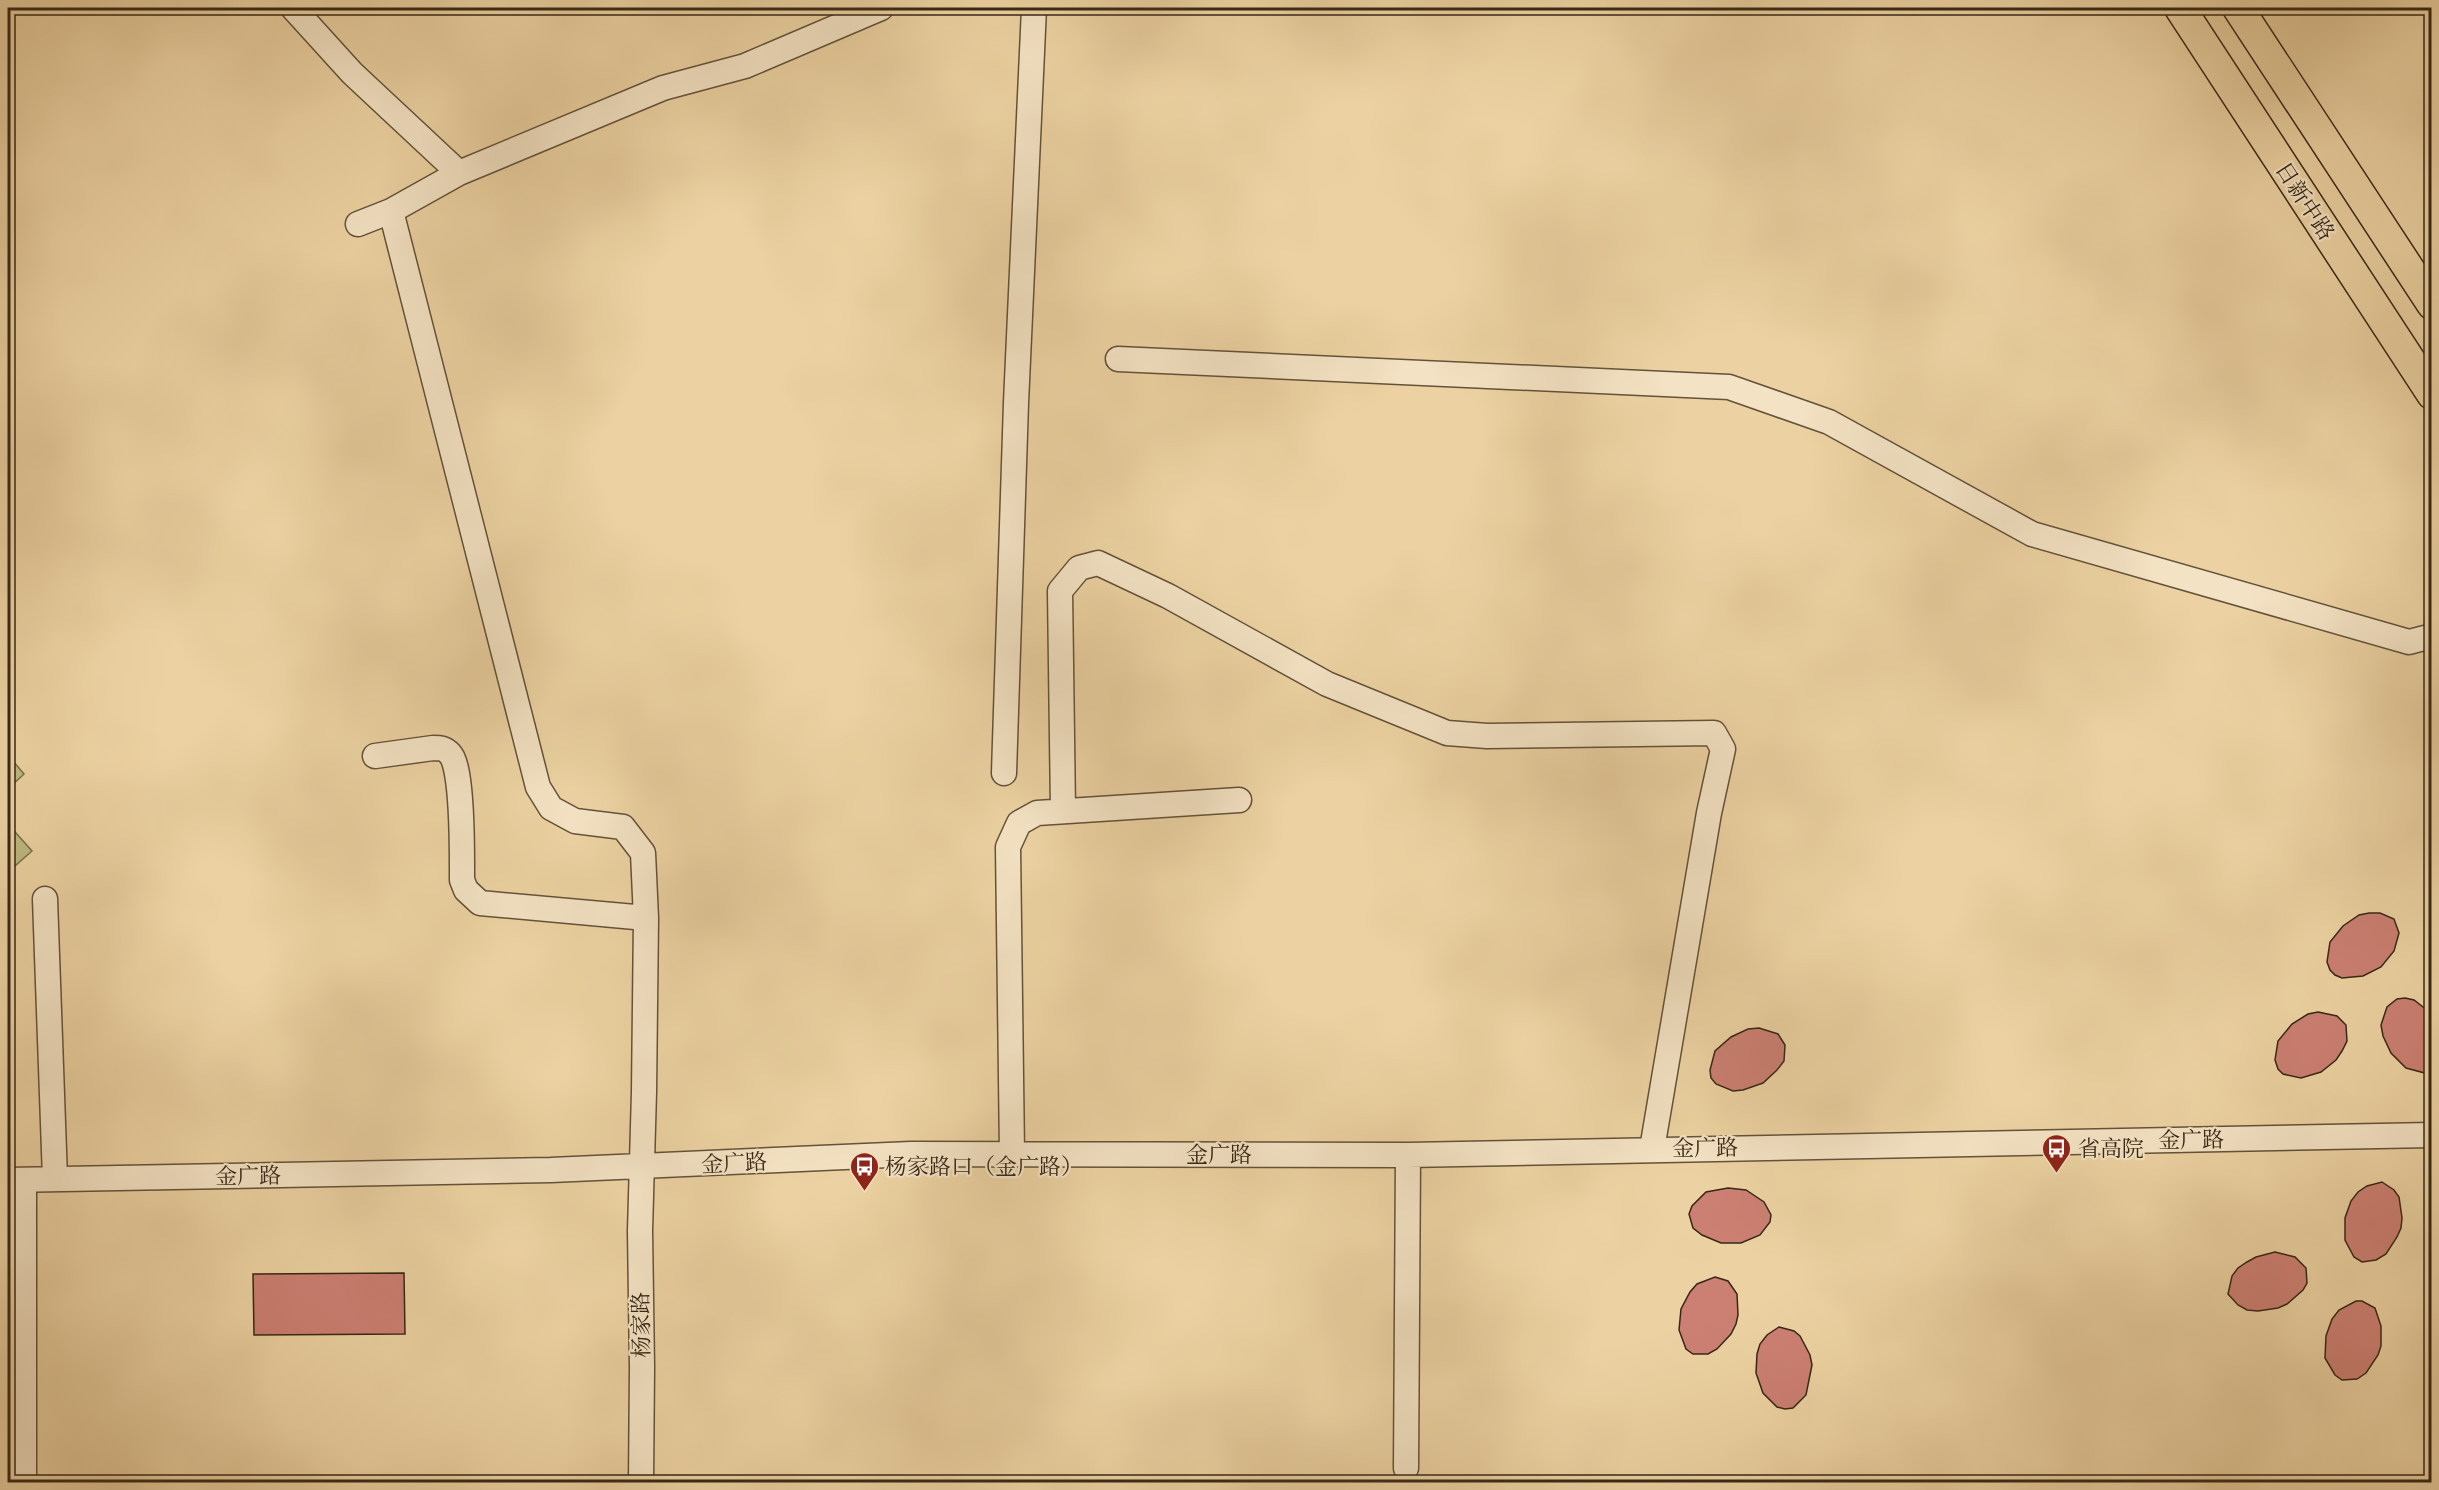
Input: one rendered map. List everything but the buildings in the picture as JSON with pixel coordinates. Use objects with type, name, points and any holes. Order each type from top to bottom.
[{"type":"main road","name":"日新中路","points":[[2180,8],[2432,394]]},
{"type":"main road","points":[[2238,8],[2432,304]]},
{"type":"street","points":[[293,8],[352,73],[459,173]]},
{"type":"street","points":[[358,224],[391,211],[459,173],[663,88],[746,66],[881,8]]},
{"type":"street","points":[[1004,773],[1016,404],[1034,8]]},
{"type":"street","name":"杨家路","points":[[391,211],[538,787],[551,808],[575,821],[623,827],[643,853],[646,918],[644,1092],[640,1167],[641,1482]]},
{"type":"street","points":[[1118,359],[1729,387],[1829,422],[2032,534],[2409,642],[2432,636]]},
{"type":"street","points":[[1063,811],[1060,591],[1079,568],[1098,562],[1168,596],[1327,684],[1447,733],[1487,736],[1713,733],[1723,749],[1709,813],[1680,997],[1652,1149]]},
{"type":"street","points":[[375,756],[433,748],[442,748],[451,754],[458,772],[462,880],[466,890],[480,903],[646,918]]},
{"type":"street","points":[[1012,1154],[1008,847],[1019,822],[1037,813],[1239,800]]},
{"type":"street","points":[[45,899],[55,1179]]},
{"type":"street","name":"金广路","points":[[16,1180],[640,1167],[911,1154],[1408,1155],[2432,1135]]},
{"type":"street","points":[[1406,1468],[1408,1155]]},
{"type":"street","points":[[16,1180],[24,1482]]},
{"type":"shaded area","points":[[8,755],[24,774],[8,789]]},
{"type":"shaded area","points":[[8,824],[32,851],[8,872]]},
{"type":"place","name":"省高院","points":[[2057,1174]]},
{"type":"place","name":"杨家路口（金广路）","points":[[864,1192]]}]
